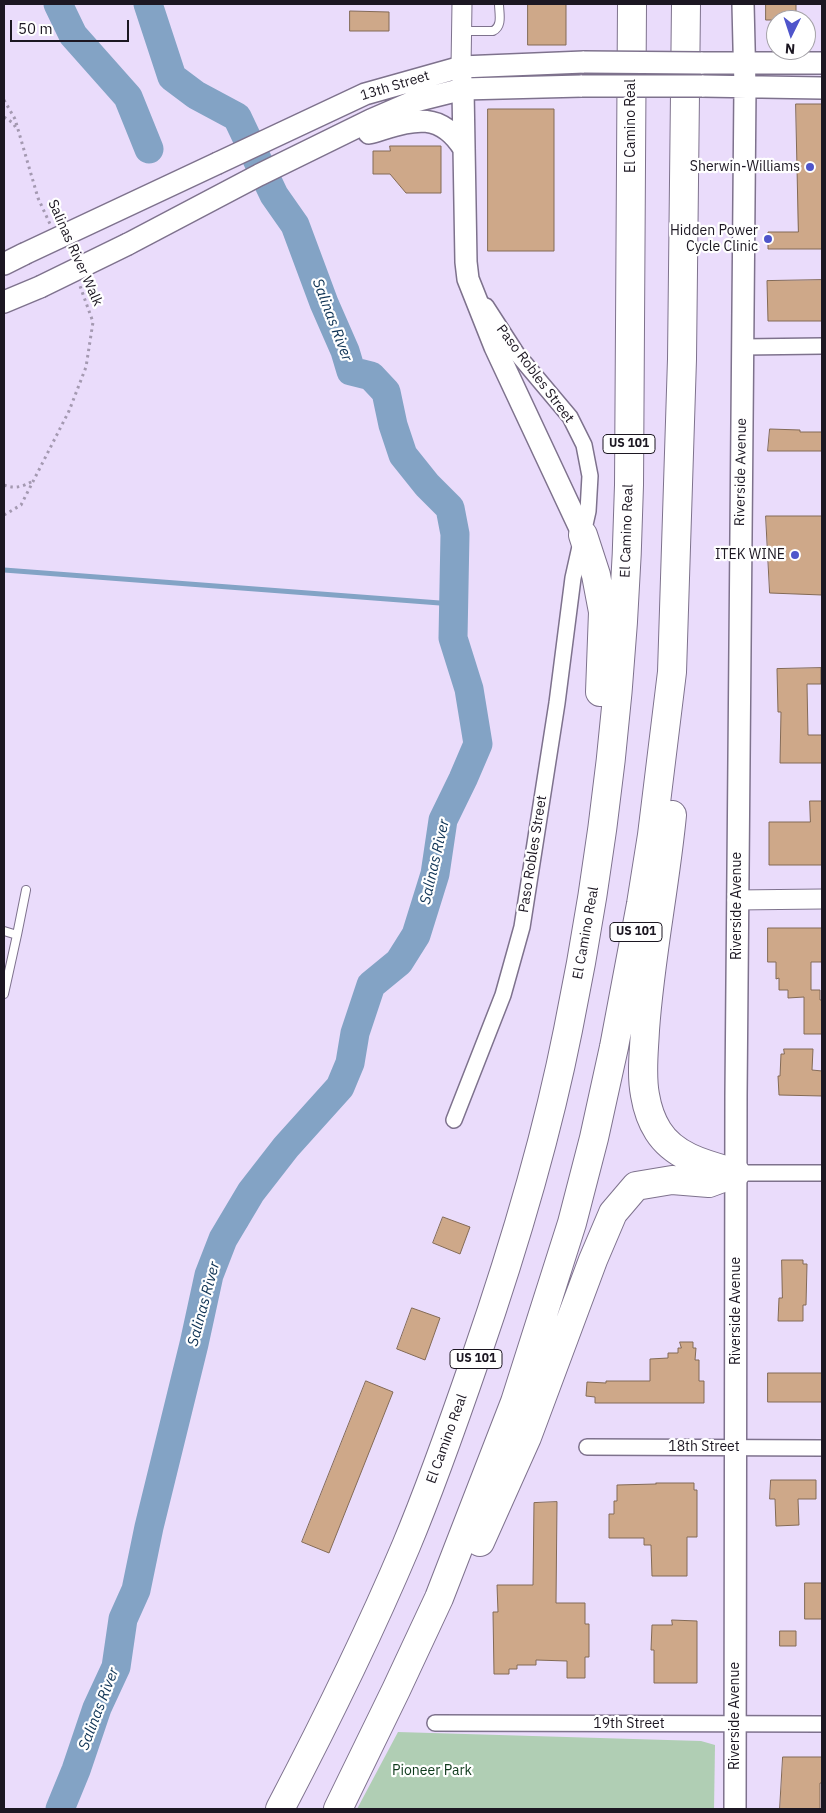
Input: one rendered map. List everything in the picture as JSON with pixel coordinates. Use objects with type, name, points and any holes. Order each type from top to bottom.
[{"type":"highway","name":"El Camino Real","points":[[280,1809],[322,1730],[406,1547],[442,1456],[505,1275],[552,1102],[568,1031],[595,882],[614,736],[627,562],[632,4]]},
{"type":"highway","name":"US 101","points":[[338,1809],[439,1598],[515,1402],[572,1224],[594,1138],[614,1047],[652,835],[672,672],[682,359],[686,4]]},
{"type":"highway","points":[[583,534],[596,575],[603,612],[599,719],[590,819],[595,882]]},
{"type":"highway","points":[[672,672],[678,701],[678,746],[668,856],[647,1005],[643,1071],[645,1094],[650,1114],[658,1132],[672,1146],[685,1156],[702,1164],[736,1173]]},
{"type":"highway","points":[[344,1809],[356,1799],[448,1615],[527,1437],[613,1213],[636,1186],[672,1180],[709,1183],[736,1173]]},
{"type":"main road","name":"Riverside Avenue","points":[[735,1809],[737,900],[743,347],[744,4]]},
{"type":"main road","name":"13th Street","points":[[13,257],[365,94],[461,67],[584,62],[822,63]]},
{"type":"main road","points":[[372,126],[415,101],[463,89],[582,86],[822,88]]},
{"type":"main road","name":"Paso Robles Street","points":[[463,89],[466,262],[468,279],[495,347],[583,534]]},
{"type":"main road","points":[[372,126],[412,120],[434,122],[459,140],[464,149]]},
{"type":"main road","name":"13th Street","points":[[4,302],[128,244],[306,151],[372,126]]},
{"type":"main road","points":[[4,316],[32,290]]},
{"type":"street","name":"Paso Robles Street","points":[[462,4],[461,67],[463,89]]},
{"type":"street","name":"Paso Robles Street","points":[[454,1120],[503,995],[522,927],[557,703],[573,578],[588,511],[590,476],[584,445],[570,417],[517,354],[468,279]]},
{"type":"street","points":[[743,347],[822,346]]},
{"type":"street","name":"Paso Robles Street","points":[[558,478],[568,511],[572,534],[573,578]]},
{"type":"street","points":[[737,900],[822,899]]},
{"type":"street","points":[[736,1173],[822,1173]]},
{"type":"street","name":"18th Street","points":[[587,1447],[822,1448]]},
{"type":"street","name":"19th Street","points":[[435,1723],[822,1724]]},
{"type":"lane","points":[[462,30],[493,31],[497,29],[499,25],[499,4]]},
{"type":"lane","points":[[4,994],[26,890]]},
{"type":"lane","points":[[4,931],[17,935]]},
{"type":"path","name":"Salinas River Walk","points":[[4,100],[15,119],[38,198],[54,231]]},
{"type":"path","points":[[4,117],[13,123],[19,134]]},
{"type":"path","name":"Salinas River Walk","points":[[4,515],[21,505],[69,412],[86,367],[93,322],[77,280]]},
{"type":"path","points":[[4,485],[12,488],[33,481]]},
{"type":"green space","name":"Pioneer Park","points":[[398,1732],[701,1741],[715,1745],[714,1809],[357,1809]]},
{"type":"water","points":[[251,1192],[248,1225],[214,1273],[200,1277],[199,1266],[222,1219]]},
{"type":"building","points":[[528,4],[566,4],[566,45],[528,45]]},
{"type":"building","points":[[766,4],[796,4],[796,10],[766,10]]},
{"type":"building","points":[[350,11],[389,12],[389,31],[350,31]]},
{"type":"building","name":"Sherwin-Williams","points":[[796,104],[822,104],[822,249],[768,249],[768,232],[798,232]]},
{"type":"building","points":[[488,109],[554,109],[554,251],[488,251]]},
{"type":"building","points":[[390,146],[441,146],[441,193],[406,193],[390,174],[373,174],[373,151],[390,151]]},
{"type":"building","points":[[822,280],[822,321],[768,321],[767,281]]},
{"type":"building","points":[[770,429],[822,432],[822,451],[768,451]]},
{"type":"building","name":"ITEK WINE","points":[[766,516],[822,516],[822,595],[770,593]]},
{"type":"building","points":[[821,668],[821,684],[807,684],[808,735],[822,735],[822,763],[780,763],[781,712],[778,712],[777,669]]},
{"type":"building","points":[[810,801],[822,801],[822,865],[769,865],[769,822],[810,822]]},
{"type":"building","points":[[768,928],[822,928],[822,962],[811,962],[811,990],[820,990],[820,1000],[822,1000],[822,1034],[804,1034],[804,997],[788,998],[788,990],[779,990],[779,978],[776,979],[776,962],[768,962]]},
{"type":"building","points":[[784,1049],[813,1049],[812,1070],[822,1071],[822,1096],[779,1095],[778,1076],[780,1076],[781,1054],[784,1054]]},
{"type":"building","points":[[443,1217],[470,1227],[460,1254],[433,1243]]},
{"type":"building","points":[[782,1260],[803,1260],[803,1264],[807,1264],[806,1305],[803,1305],[803,1321],[778,1321],[779,1298],[782,1298]]},
{"type":"building","points":[[412,1308],[440,1318],[425,1360],[397,1349]]},
{"type":"building","points":[[680,1342],[693,1342],[693,1348],[696,1348],[695,1360],[699,1360],[699,1381],[704,1381],[704,1403],[595,1403],[595,1397],[586,1396],[587,1382],[650,1381],[650,1359],[668,1358],[668,1353],[678,1353],[678,1348],[681,1348]]},
{"type":"building","points":[[768,1373],[822,1373],[822,1402],[768,1402]]},
{"type":"building","points":[[366,1381],[393,1392],[329,1553],[302,1542]]},
{"type":"building","points":[[771,1480],[816,1480],[816,1499],[798,1499],[799,1525],[776,1526],[775,1499],[770,1499]]},
{"type":"building","points":[[694,1483],[694,1490],[697,1490],[697,1537],[687,1537],[687,1576],[652,1576],[651,1545],[644,1545],[644,1538],[609,1538],[609,1514],[614,1514],[614,1501],[617,1501],[617,1485]]},
{"type":"building","points":[[557,1502],[556,1603],[585,1603],[585,1624],[589,1624],[589,1657],[585,1657],[585,1678],[567,1678],[567,1661],[536,1660],[536,1665],[517,1665],[517,1669],[509,1669],[509,1674],[494,1674],[493,1612],[498,1612],[497,1585],[533,1585],[534,1503]]},
{"type":"building","points":[[805,1583],[822,1583],[822,1619],[805,1619]]},
{"type":"building","points":[[672,1620],[697,1621],[697,1683],[654,1683],[654,1650],[651,1650],[652,1625],[672,1625]]},
{"type":"building","points":[[780,1631],[796,1631],[796,1646],[780,1646]]},
{"type":"building","points":[[783,1757],[822,1757],[820,1809],[780,1809]]},
{"type":"waterway","name":"Salinas River","points":[[58,4],[73,35],[128,97],[149,149]]},
{"type":"waterway","name":"Salinas River","points":[[60,1809],[76,1770],[97,1708],[116,1667],[123,1619],[136,1590],[149,1527],[209,1275],[223,1239],[251,1192],[286,1147],[340,1087],[350,1063],[355,1033],[371,985],[399,962],[416,935],[435,874],[443,820],[478,744],[469,689],[453,638],[455,534],[450,508],[427,485],[403,455],[393,425],[386,392],[371,376],[351,371],[345,351],[324,303],[295,225],[274,195],[237,117],[196,95],[172,77],[148,4]]},
{"type":"waterway","points":[[4,570],[453,604]]},
{"type":"place","name":"Sherwin-Williams","points":[[810,167]]},
{"type":"place","name":"Hidden Power Cycle Clinic","points":[[768,239]]},
{"type":"place","name":"ITEK WINE","points":[[795,555]]}]
